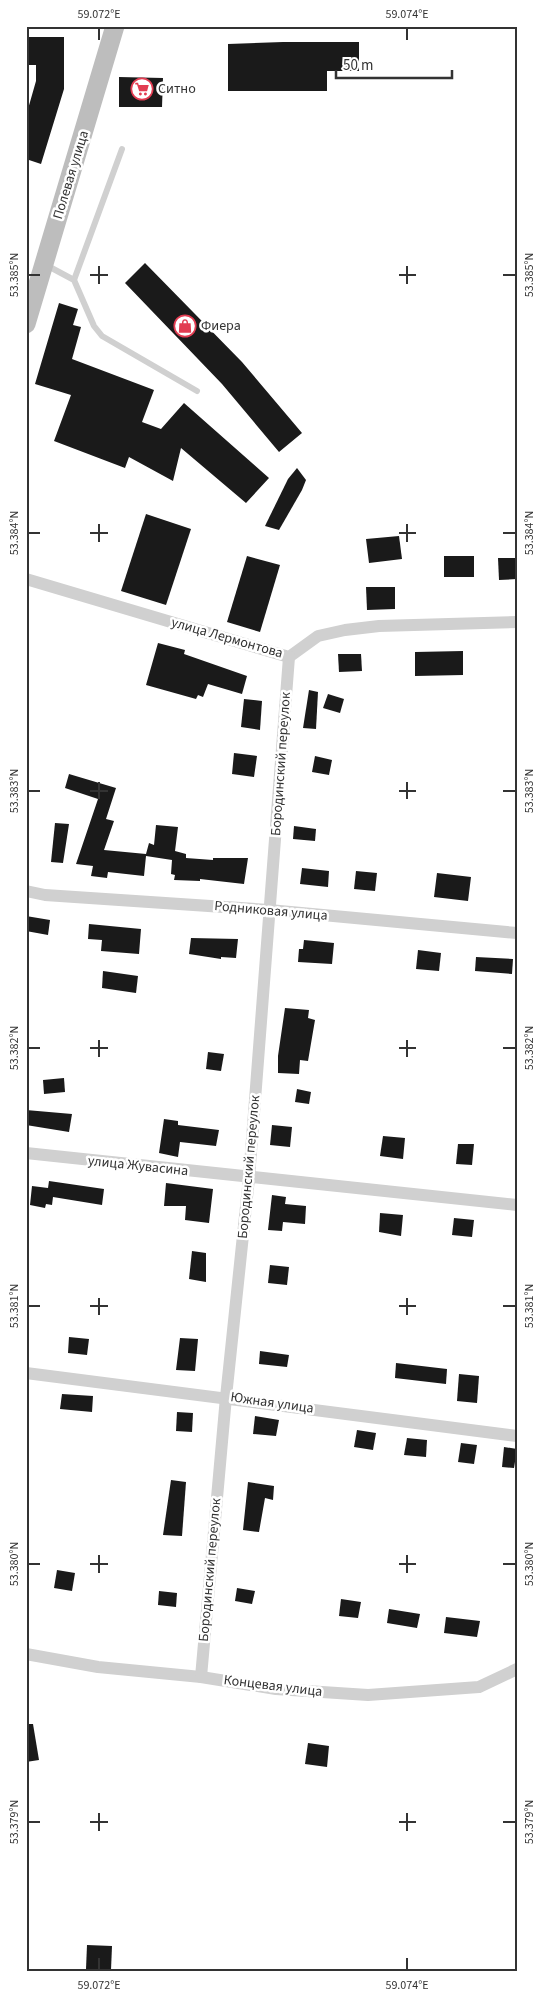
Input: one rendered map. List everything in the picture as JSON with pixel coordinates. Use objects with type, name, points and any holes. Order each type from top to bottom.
[{"type":"street","name":"Полевая улица","points":[[26,324],[116,26]]},
{"type":"street","name":"улица Лермонтова","points":[[26,579],[289,657],[318,636],[345,630],[379,626],[517,622]]},
{"type":"street","name":"Бородинский переулок","points":[[201,1677],[226,1397],[249,1178],[289,657]]},
{"type":"street","name":"Родниковая улица","points":[[26,891],[45,895],[269,910],[517,934]]},
{"type":"street","name":"улица Жувасина","points":[[26,1153],[517,1205]]},
{"type":"street","name":"Южная улица","points":[[26,1373],[226,1397],[517,1436]]},
{"type":"street","name":"Концевая улица","points":[[26,1654],[98,1668],[201,1677],[276,1689],[368,1695],[479,1687],[517,1669]]},
{"type":"lane","points":[[74,280],[122,149]]},
{"type":"lane","points":[[44,264],[74,280],[94,326],[102,336],[197,391]]},
{"type":"building","points":[[26,37],[64,37],[64,89],[41,164],[26,159],[26,116],[36,81],[36,65],[26,65]]},
{"type":"building","points":[[359,42],[359,71],[327,71],[327,91],[228,91],[228,44]]},
{"type":"building","points":[[119,77],[163,78],[162,107],[119,107]]},
{"type":"building","points":[[145,263],[242,362],[302,433],[279,452],[222,384],[125,283]]},
{"type":"building","points":[[59,303],[78,309],[73,325],[81,327],[72,359],[154,390],[142,422],[161,429],[184,403],[269,478],[246,503],[181,448],[173,481],[129,457],[125,468],[54,441],[71,395],[35,384]]},
{"type":"building","points":[[297,468],[306,480],[302,490],[279,530],[265,526],[288,479]]},
{"type":"building","points":[[146,514],[191,529],[166,605],[121,591]]},
{"type":"building","points":[[399,536],[402,559],[369,563],[366,539]]},
{"type":"building","points":[[247,556],[280,565],[260,632],[227,622]]},
{"type":"building","points":[[444,556],[474,556],[474,577],[444,577]]},
{"type":"building","points":[[498,558],[517,558],[517,579],[499,580]]},
{"type":"building","points":[[366,587],[395,587],[395,609],[367,610]]},
{"type":"building","points":[[158,643],[185,650],[184,654],[247,676],[242,694],[208,684],[203,697],[198,695],[196,699],[146,685]]},
{"type":"building","points":[[463,651],[463,675],[415,676],[415,652]]},
{"type":"building","points":[[338,654],[361,654],[362,671],[339,672]]},
{"type":"building","points":[[309,690],[318,692],[316,729],[303,728]]},
{"type":"building","points":[[328,694],[344,699],[340,713],[323,708]]},
{"type":"building","points":[[244,699],[262,701],[260,730],[241,727]]},
{"type":"building","points":[[234,753],[257,756],[254,777],[232,774]]},
{"type":"building","points":[[315,756],[332,760],[329,775],[312,772]]},
{"type":"building","points":[[69,774],[116,788],[106,819],[114,821],[104,850],[146,854],[149,843],[154,845],[156,825],[178,827],[175,851],[186,854],[186,858],[213,860],[213,858],[248,858],[244,884],[200,879],[200,881],[174,880],[175,875],[171,874],[172,860],[146,856],[144,876],[108,872],[107,878],[91,876],[93,866],[76,864],[98,799],[65,788]]},
{"type":"building","points":[[55,823],[69,824],[63,863],[51,862]]},
{"type":"building","points":[[294,826],[316,829],[315,841],[293,839]]},
{"type":"building","points":[[302,868],[329,871],[328,887],[300,884]]},
{"type":"building","points":[[356,871],[377,873],[375,891],[354,889]]},
{"type":"building","points":[[437,873],[471,877],[468,901],[434,897]]},
{"type":"building","points":[[26,916],[50,920],[48,935],[26,931]]},
{"type":"building","points":[[89,924],[141,929],[139,954],[101,951],[102,940],[88,939]]},
{"type":"building","points":[[191,938],[238,939],[236,958],[221,957],[221,959],[189,954]]},
{"type":"building","points":[[304,940],[334,943],[332,964],[298,962],[299,949],[303,949]]},
{"type":"building","points":[[418,950],[441,953],[439,971],[416,969]]},
{"type":"building","points":[[476,957],[513,959],[512,974],[475,971]]},
{"type":"building","points":[[103,971],[138,976],[136,993],[102,988]]},
{"type":"building","points":[[285,1008],[309,1010],[308,1018],[315,1020],[308,1061],[300,1060],[299,1074],[278,1073],[278,1056]]},
{"type":"building","points":[[208,1052],[224,1054],[221,1071],[206,1069]]},
{"type":"building","points":[[64,1078],[65,1092],[44,1094],[43,1080]]},
{"type":"building","points":[[297,1089],[311,1092],[309,1104],[295,1102]]},
{"type":"building","points":[[26,1110],[72,1114],[69,1132],[26,1125]]},
{"type":"building","points":[[164,1119],[178,1121],[178,1125],[219,1130],[216,1146],[180,1142],[178,1157],[159,1153]]},
{"type":"building","points":[[272,1125],[292,1127],[290,1147],[270,1145]]},
{"type":"building","points":[[383,1136],[405,1138],[403,1159],[380,1156]]},
{"type":"building","points":[[458,1144],[474,1144],[472,1165],[456,1164]]},
{"type":"building","points":[[49,1181],[104,1189],[102,1205],[53,1197],[52,1205],[46,1204],[45,1208],[30,1205],[32,1186],[48,1188]]},
{"type":"building","points":[[166,1183],[213,1189],[209,1223],[185,1220],[186,1206],[164,1206]]},
{"type":"building","points":[[272,1195],[286,1197],[285,1204],[306,1206],[305,1224],[283,1222],[282,1231],[268,1230]]},
{"type":"building","points":[[380,1213],[403,1215],[401,1236],[379,1232]]},
{"type":"building","points":[[454,1218],[474,1220],[472,1237],[452,1235]]},
{"type":"building","points":[[192,1251],[206,1253],[206,1282],[189,1279]]},
{"type":"building","points":[[270,1265],[289,1267],[287,1285],[268,1283]]},
{"type":"building","points":[[69,1337],[89,1339],[87,1355],[68,1353]]},
{"type":"building","points":[[180,1338],[198,1339],[195,1371],[176,1370]]},
{"type":"building","points":[[260,1351],[289,1355],[287,1367],[259,1364]]},
{"type":"building","points":[[396,1363],[447,1369],[446,1384],[395,1378]]},
{"type":"building","points":[[459,1374],[479,1376],[477,1403],[457,1401]]},
{"type":"building","points":[[62,1394],[93,1396],[92,1412],[60,1409]]},
{"type":"building","points":[[177,1412],[193,1413],[192,1432],[176,1431]]},
{"type":"building","points":[[255,1416],[279,1420],[276,1436],[253,1434]]},
{"type":"building","points":[[357,1430],[376,1433],[373,1450],[354,1447]]},
{"type":"building","points":[[407,1438],[427,1440],[426,1457],[404,1455]]},
{"type":"building","points":[[461,1443],[477,1445],[474,1464],[458,1462]]},
{"type":"building","points":[[504,1447],[517,1449],[514,1468],[502,1467]]},
{"type":"building","points":[[171,1480],[186,1482],[182,1536],[163,1535]]},
{"type":"building","points":[[248,1482],[274,1486],[273,1500],[265,1498],[259,1532],[243,1530]]},
{"type":"building","points":[[57,1570],[75,1573],[72,1591],[54,1588]]},
{"type":"building","points":[[237,1588],[255,1591],[252,1604],[235,1601]]},
{"type":"building","points":[[159,1591],[177,1593],[176,1607],[158,1605]]},
{"type":"building","points":[[341,1599],[361,1602],[358,1618],[339,1616]]},
{"type":"building","points":[[389,1609],[420,1614],[417,1628],[387,1623]]},
{"type":"building","points":[[446,1617],[480,1621],[477,1637],[444,1633]]},
{"type":"building","points":[[26,1724],[33,1724],[39,1760],[26,1762]]},
{"type":"building","points":[[308,1743],[329,1746],[327,1767],[305,1764]]},
{"type":"building","points":[[87,1945],[112,1946],[111,1970],[86,1969]]},
{"type":"place","name":"Ситно","points":[[142,89]]},
{"type":"place","name":"Фиера","points":[[185,326]]}]
